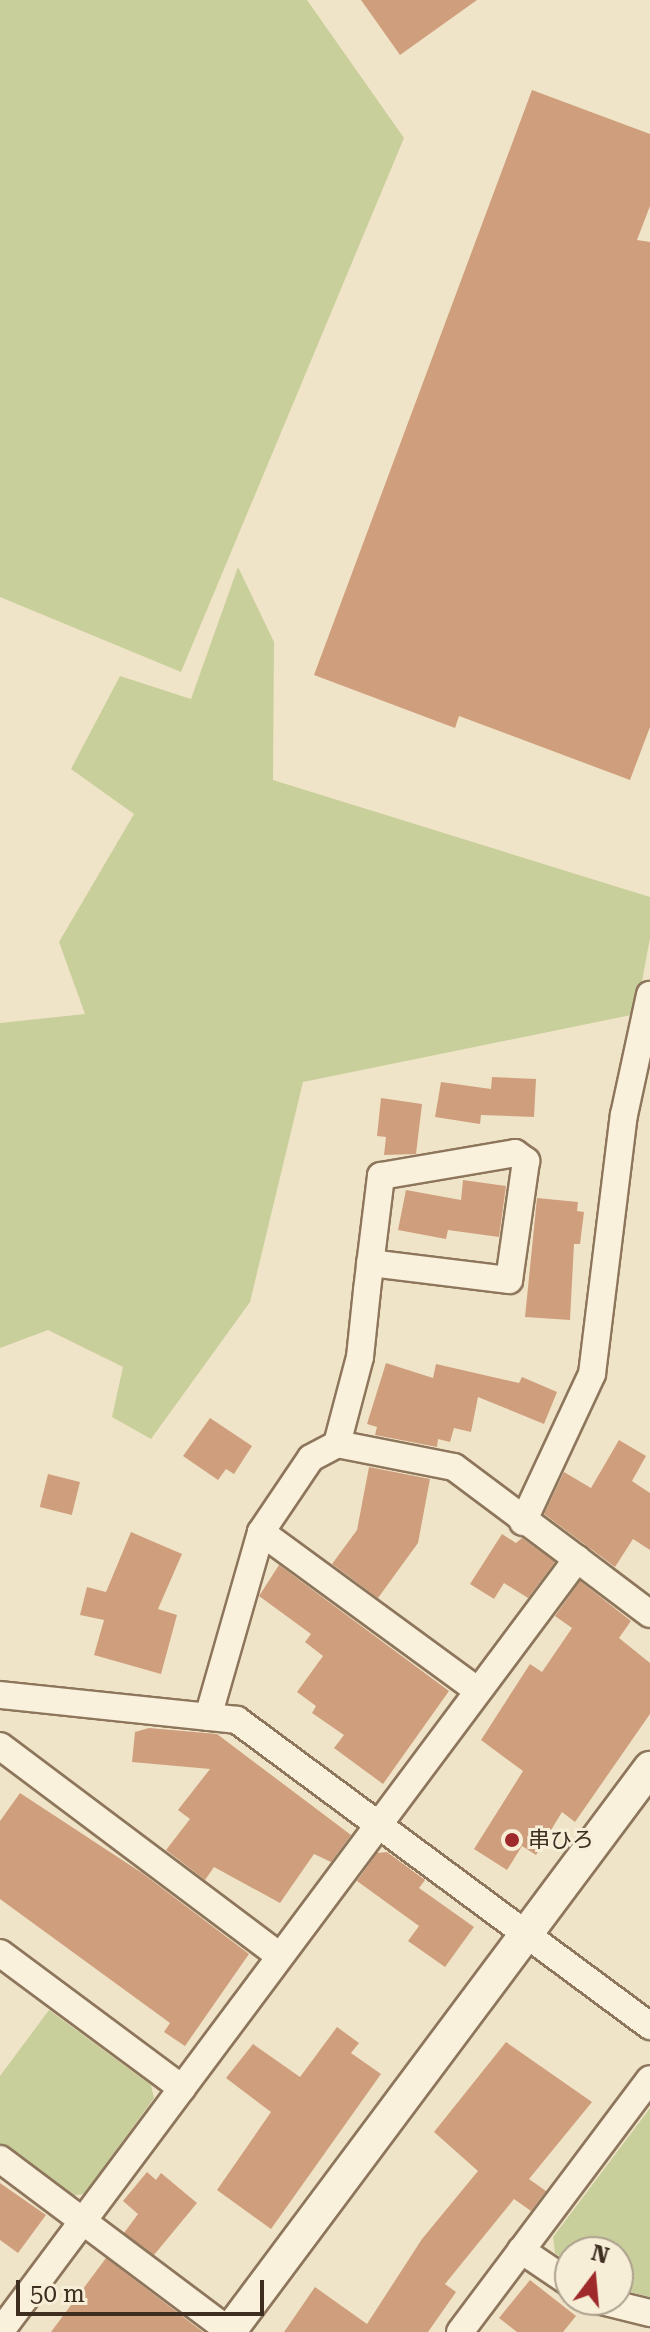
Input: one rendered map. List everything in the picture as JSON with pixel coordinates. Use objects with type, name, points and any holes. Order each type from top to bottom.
[{"type":"street","points":[[523,1522],[592,1374],[624,1115],[650,995]]},
{"type":"street","points":[[337,1444],[360,1357],[370,1263],[381,1176],[515,1153],[526,1161],[509,1280],[370,1263]]},
{"type":"street","points":[[208,1717],[261,1532],[311,1458],[337,1444],[454,1467],[523,1522],[650,1614]]},
{"type":"street","points":[[261,1532],[478,1691]]},
{"type":"street","points":[[0,2332],[577,1559]]},
{"type":"street","points":[[0,1695],[237,1720],[650,2026]]},
{"type":"street","points":[[0,1746],[280,1956]]},
{"type":"street","points":[[0,2159],[229,2332],[650,1768]]},
{"type":"street","points":[[0,1953],[182,2088]]},
{"type":"street","points":[[460,2332],[650,2079]]},
{"type":"street","points":[[521,2250],[554,2272]]},
{"type":"green space","points":[[0,0],[307,0],[404,138],[181,672],[0,597]]},
{"type":"green space","points":[[238,567],[274,642],[273,780],[650,897],[650,938],[636,1014],[303,1082],[250,1302],[151,1439],[112,1417],[123,1367],[48,1330],[0,1348],[0,1023],[85,1014],[59,942],[134,814],[71,769],[120,676],[191,699]]},
{"type":"green space","points":[[49,2010],[151,2085],[154,2098],[84,2194],[69,2196],[0,2144],[0,2076]]},
{"type":"green space","points":[[650,2108],[650,2297],[634,2293],[634,2236],[554,2236],[554,2245],[553,2237]]},
{"type":"building","points":[[361,0],[477,0],[400,55]]},
{"type":"building","points":[[532,90],[650,134],[650,206],[637,240],[650,242],[650,727],[630,780],[459,716],[455,728],[314,675]]},
{"type":"building","points":[[492,1077],[536,1079],[534,1117],[481,1115],[480,1124],[435,1117],[441,1082],[491,1089]]},
{"type":"building","points":[[381,1098],[422,1104],[416,1154],[384,1155],[386,1137],[377,1136]]},
{"type":"building","points":[[463,1180],[506,1186],[499,1237],[448,1230],[446,1239],[398,1230],[406,1190],[461,1200]]},
{"type":"building","points":[[537,1198],[578,1202],[577,1211],[584,1212],[580,1244],[574,1244],[570,1320],[525,1317]]},
{"type":"building","points":[[386,1363],[433,1378],[436,1364],[519,1383],[522,1377],[557,1392],[544,1424],[478,1397],[471,1432],[454,1428],[450,1442],[438,1439],[437,1447],[375,1435],[377,1427],[367,1424]]},
{"type":"building","points":[[210,1418],[252,1446],[234,1474],[226,1469],[218,1480],[183,1456]]},
{"type":"building","points":[[619,1440],[646,1456],[632,1481],[650,1493],[650,1550],[633,1539],[615,1567],[544,1514],[564,1472],[591,1488]]},
{"type":"building","points":[[369,1467],[430,1479],[418,1543],[378,1598],[332,1564],[357,1530]]},
{"type":"building","points":[[48,1474],[80,1482],[72,1515],[40,1507]]},
{"type":"building","points":[[131,1532],[182,1554],[158,1609],[177,1615],[161,1674],[94,1655],[104,1620],[80,1615],[87,1587],[106,1592]]},
{"type":"building","points":[[502,1534],[516,1543],[522,1538],[555,1562],[528,1598],[504,1583],[494,1599],[470,1584]]},
{"type":"building","points":[[279,1565],[449,1691],[383,1784],[334,1748],[344,1735],[312,1713],[316,1706],[297,1692],[323,1656],[305,1642],[311,1634],[259,1596]]},
{"type":"building","points":[[580,1581],[631,1621],[619,1638],[650,1663],[650,1714],[575,1822],[562,1812],[536,1855],[522,1846],[507,1870],[474,1849],[523,1771],[481,1740],[530,1664],[542,1672],[572,1628],[555,1616]]},
{"type":"building","points":[[149,1728],[217,1734],[351,1835],[331,1862],[314,1854],[280,1903],[214,1867],[205,1880],[166,1850],[190,1819],[178,1810],[210,1769],[132,1762],[135,1732]]},
{"type":"building","points":[[20,1793],[142,1873],[249,1954],[185,2046],[164,2032],[170,2023],[0,1899],[0,1821]]},
{"type":"building","points":[[387,1852],[425,1880],[419,1888],[474,1927],[445,1967],[408,1941],[419,1926],[357,1881],[377,1853]]},
{"type":"building","points":[[337,2027],[359,2043],[351,2053],[381,2074],[271,2229],[217,2190],[271,2112],[226,2078],[253,2044],[300,2077]]},
{"type":"building","points":[[506,2042],[592,2102],[529,2179],[546,2191],[531,2211],[514,2199],[445,2284],[456,2292],[428,2332],[284,2332],[315,2287],[367,2324],[422,2239],[478,2171],[434,2132]]},
{"type":"building","points":[[147,2172],[156,2180],[161,2173],[197,2203],[154,2255],[124,2233],[138,2214],[123,2201]]},
{"type":"building","points":[[0,2183],[46,2215],[18,2253],[0,2240]]},
{"type":"building","points":[[106,2258],[203,2332],[51,2332]]},
{"type":"building","points":[[530,2280],[554,2299],[554,2316],[576,2316],[563,2332],[517,2332],[499,2318]]},
{"type":"place","name":"串ひろ","points":[[512,1840]]}]
